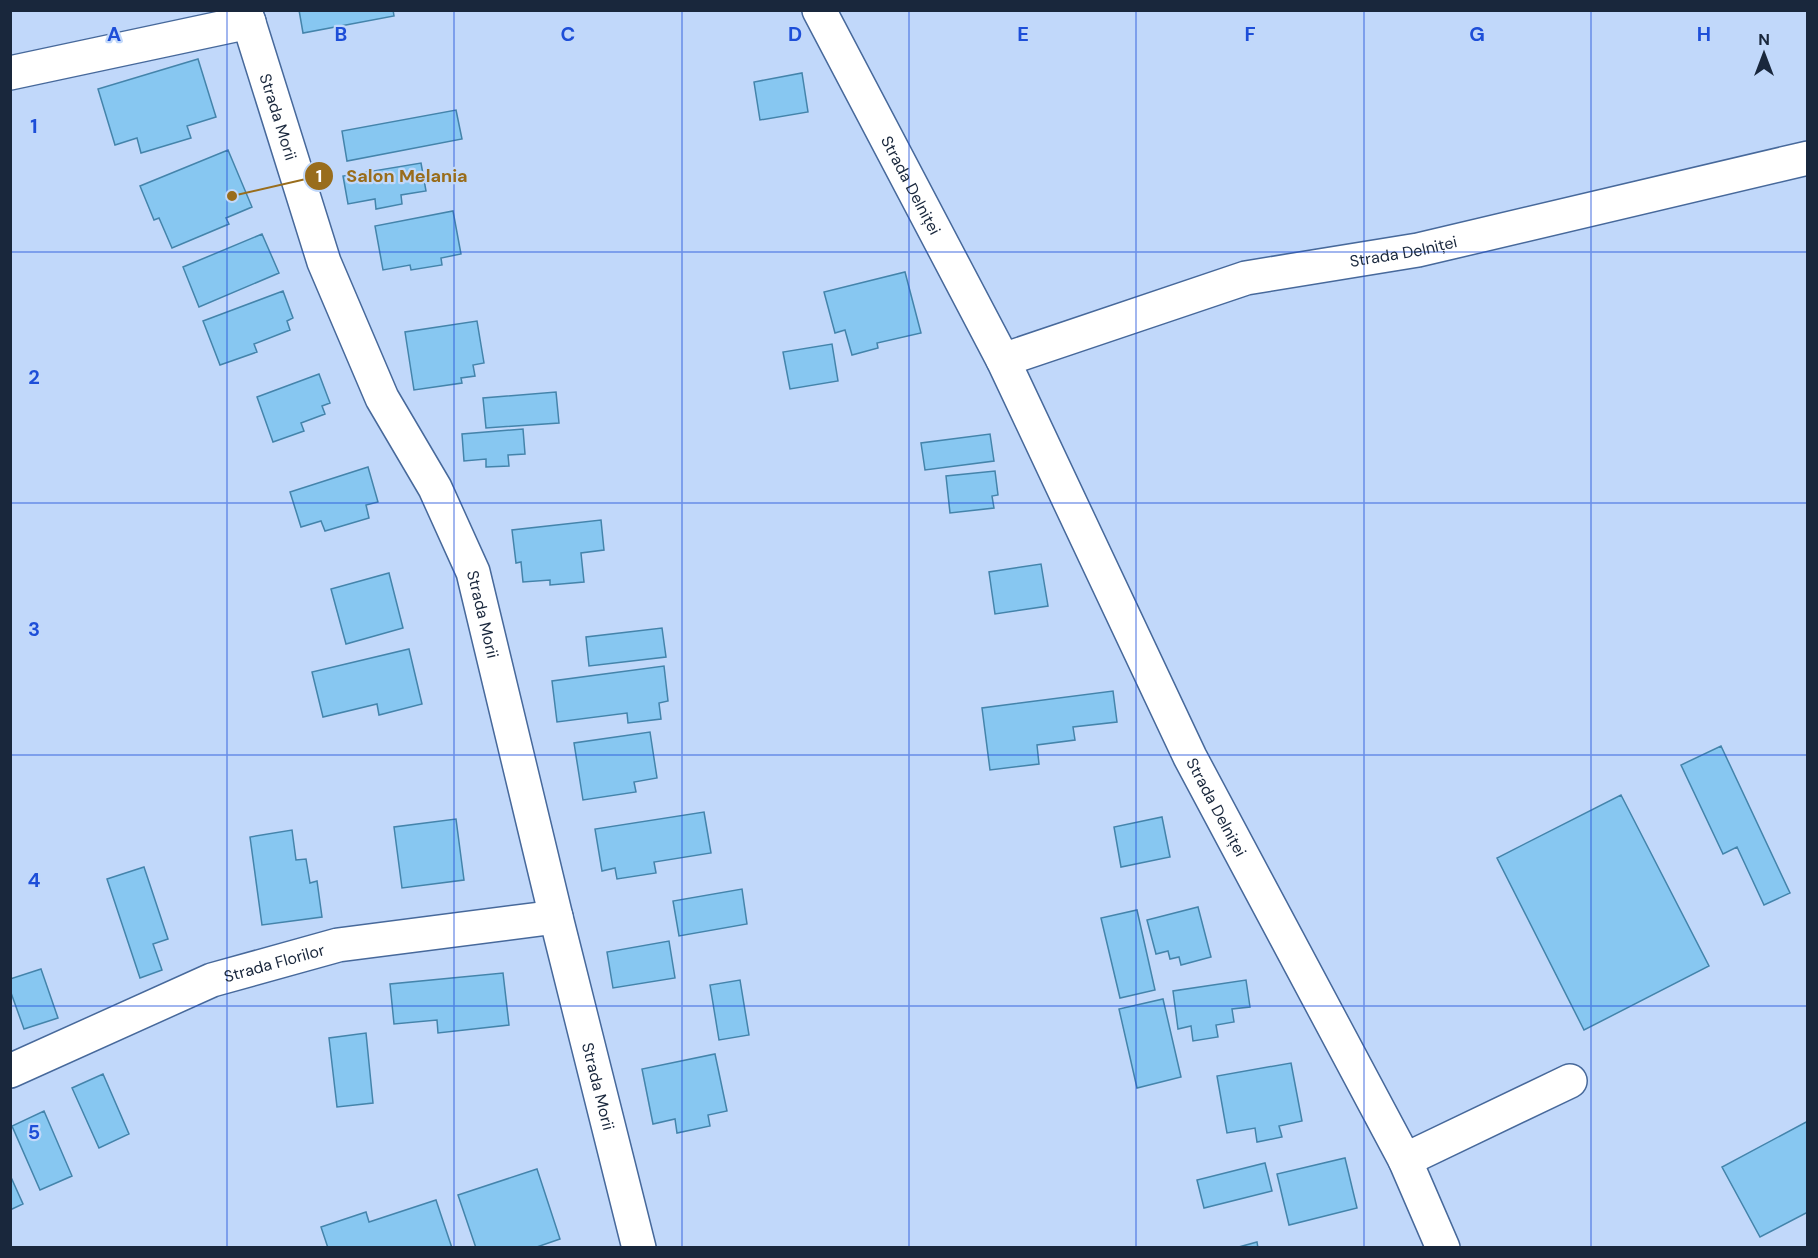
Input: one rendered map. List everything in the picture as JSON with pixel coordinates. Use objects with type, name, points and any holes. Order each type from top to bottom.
[{"type":"street","name":"Strada Delniței","points":[[819,10],[1003,360],[1190,757],[1405,1160],[1443,1248]]},
{"type":"street","points":[[10,73],[247,16]]},
{"type":"street","name":"Strada Morii","points":[[247,16],[324,262],[382,398],[435,488],[473,572],[637,1247]]},
{"type":"street","name":"Strada Delniței","points":[[1003,360],[1246,278],[1418,250],[1808,158]]},
{"type":"street","name":"Strada Florilor","points":[[10,1071],[212,980],[338,945],[555,916]]},
{"type":"street","points":[[1405,1160],[1570,1081]]},
{"type":"building","points":[[299,10],[393,10],[394,16],[303,33]]},
{"type":"building","points":[[198,59],[216,117],[187,126],[191,138],[141,153],[137,138],[115,145],[98,89]]},
{"type":"building","points":[[802,73],[808,112],[760,120],[754,82]]},
{"type":"building","points":[[456,110],[462,139],[347,161],[342,131]]},
{"type":"building","points":[[228,150],[252,207],[226,218],[229,224],[172,248],[159,218],[154,220],[140,186]]},
{"type":"building","points":[[421,163],[426,191],[401,195],[402,204],[376,209],[375,199],[348,204],[343,176]]},
{"type":"building","points":[[453,211],[461,254],[441,258],[442,265],[411,270],[410,265],[383,270],[375,226]]},
{"type":"building","points":[[262,234],[279,273],[199,307],[183,267]]},
{"type":"building","points":[[905,272],[921,333],[877,343],[878,348],[852,355],[845,330],[835,333],[824,292]]},
{"type":"building","points":[[283,291],[293,318],[287,321],[290,330],[254,344],[257,352],[220,365],[203,321]]},
{"type":"building","points":[[477,321],[484,363],[473,365],[475,376],[461,378],[462,383],[414,390],[405,332]]},
{"type":"building","points":[[832,344],[838,381],[790,389],[783,352]]},
{"type":"building","points":[[319,374],[330,403],[322,406],[325,414],[301,423],[304,431],[273,442],[257,397]]},
{"type":"building","points":[[556,392],[559,423],[486,428],[483,398]]},
{"type":"building","points":[[523,429],[525,454],[508,455],[509,466],[486,467],[486,459],[464,461],[462,434]]},
{"type":"building","points":[[990,434],[994,461],[925,470],[921,443]]},
{"type":"building","points":[[368,467],[378,502],[366,505],[369,518],[325,531],[321,521],[301,527],[290,492]]},
{"type":"building","points":[[995,471],[998,495],[992,496],[994,508],[950,513],[946,476]]},
{"type":"building","points":[[601,520],[604,550],[581,553],[584,582],[550,585],[550,580],[523,582],[521,562],[516,563],[512,530]]},
{"type":"building","points":[[1041,564],[1048,606],[995,614],[989,572]]},
{"type":"building","points":[[389,573],[403,628],[346,644],[331,589]]},
{"type":"building","points":[[662,628],[666,657],[589,666],[586,637]]},
{"type":"building","points":[[409,649],[422,704],[379,715],[377,704],[323,717],[312,672]]},
{"type":"building","points":[[664,666],[668,701],[659,703],[661,719],[628,723],[627,713],[557,722],[552,681]]},
{"type":"building","points":[[1113,691],[1117,722],[1073,727],[1075,740],[1037,745],[1039,764],[990,770],[982,708]]},
{"type":"building","points":[[650,732],[657,778],[634,782],[636,792],[583,800],[574,743]]},
{"type":"building","points":[[1721,746],[1790,893],[1764,905],[1737,847],[1723,854],[1681,765]]},
{"type":"building","points":[[1621,795],[1709,966],[1584,1030],[1497,858]]},
{"type":"building","points":[[704,812],[711,853],[654,862],[656,873],[617,879],[615,868],[602,871],[595,829]]},
{"type":"building","points":[[1162,817],[1170,857],[1121,867],[1114,827]]},
{"type":"building","points":[[456,819],[464,880],[402,888],[394,827]]},
{"type":"building","points":[[292,830],[296,860],[306,859],[310,883],[317,881],[322,917],[262,925],[250,837]]},
{"type":"building","points":[[144,867],[168,939],[153,944],[162,970],[140,978],[107,879]]},
{"type":"building","points":[[742,889],[747,924],[679,936],[673,901]]},
{"type":"building","points":[[1198,907],[1211,957],[1181,965],[1179,957],[1170,959],[1168,951],[1156,954],[1147,920]]},
{"type":"building","points":[[1137,910],[1155,990],[1120,998],[1101,918]]},
{"type":"building","points":[[669,941],[675,978],[613,988],[607,952]]},
{"type":"building","points":[[41,969],[58,1018],[24,1029],[10,990],[10,979]]},
{"type":"building","points":[[503,973],[509,1025],[438,1033],[437,1020],[394,1024],[390,984]]},
{"type":"building","points":[[740,980],[749,1035],[719,1040],[710,985]]},
{"type":"building","points":[[1246,980],[1250,1007],[1232,1009],[1234,1022],[1216,1025],[1218,1037],[1193,1041],[1191,1026],[1178,1029],[1173,991]]},
{"type":"building","points":[[1163,999],[1181,1077],[1137,1088],[1119,1009]]},
{"type":"building","points":[[366,1033],[373,1103],[337,1107],[329,1038]]},
{"type":"building","points":[[715,1054],[727,1111],[708,1115],[710,1126],[677,1133],[675,1119],[653,1124],[642,1069]]},
{"type":"building","points":[[1291,1063],[1302,1121],[1279,1126],[1282,1137],[1257,1142],[1255,1128],[1227,1133],[1217,1076]]},
{"type":"building","points":[[103,1074],[129,1134],[99,1148],[72,1088]]},
{"type":"building","points":[[44,1111],[72,1176],[40,1190],[12,1126]]},
{"type":"building","points":[[1808,1121],[1808,1212],[1760,1237],[1722,1167]]},
{"type":"building","points":[[1345,1158],[1357,1208],[1289,1225],[1277,1174]]},
{"type":"building","points":[[1265,1163],[1272,1191],[1204,1208],[1197,1180]]},
{"type":"building","points":[[537,1169],[560,1239],[534,1248],[476,1248],[458,1195]]},
{"type":"building","points":[[10,1175],[23,1204],[10,1210]]},
{"type":"building","points":[[436,1200],[452,1248],[328,1248],[321,1227],[366,1212],[369,1222]]},
{"type":"building","points":[[1257,1242],[1258,1248],[1235,1248]]},
{"type":"place","name":"Salon Melania","points":[[232,196]]}]
